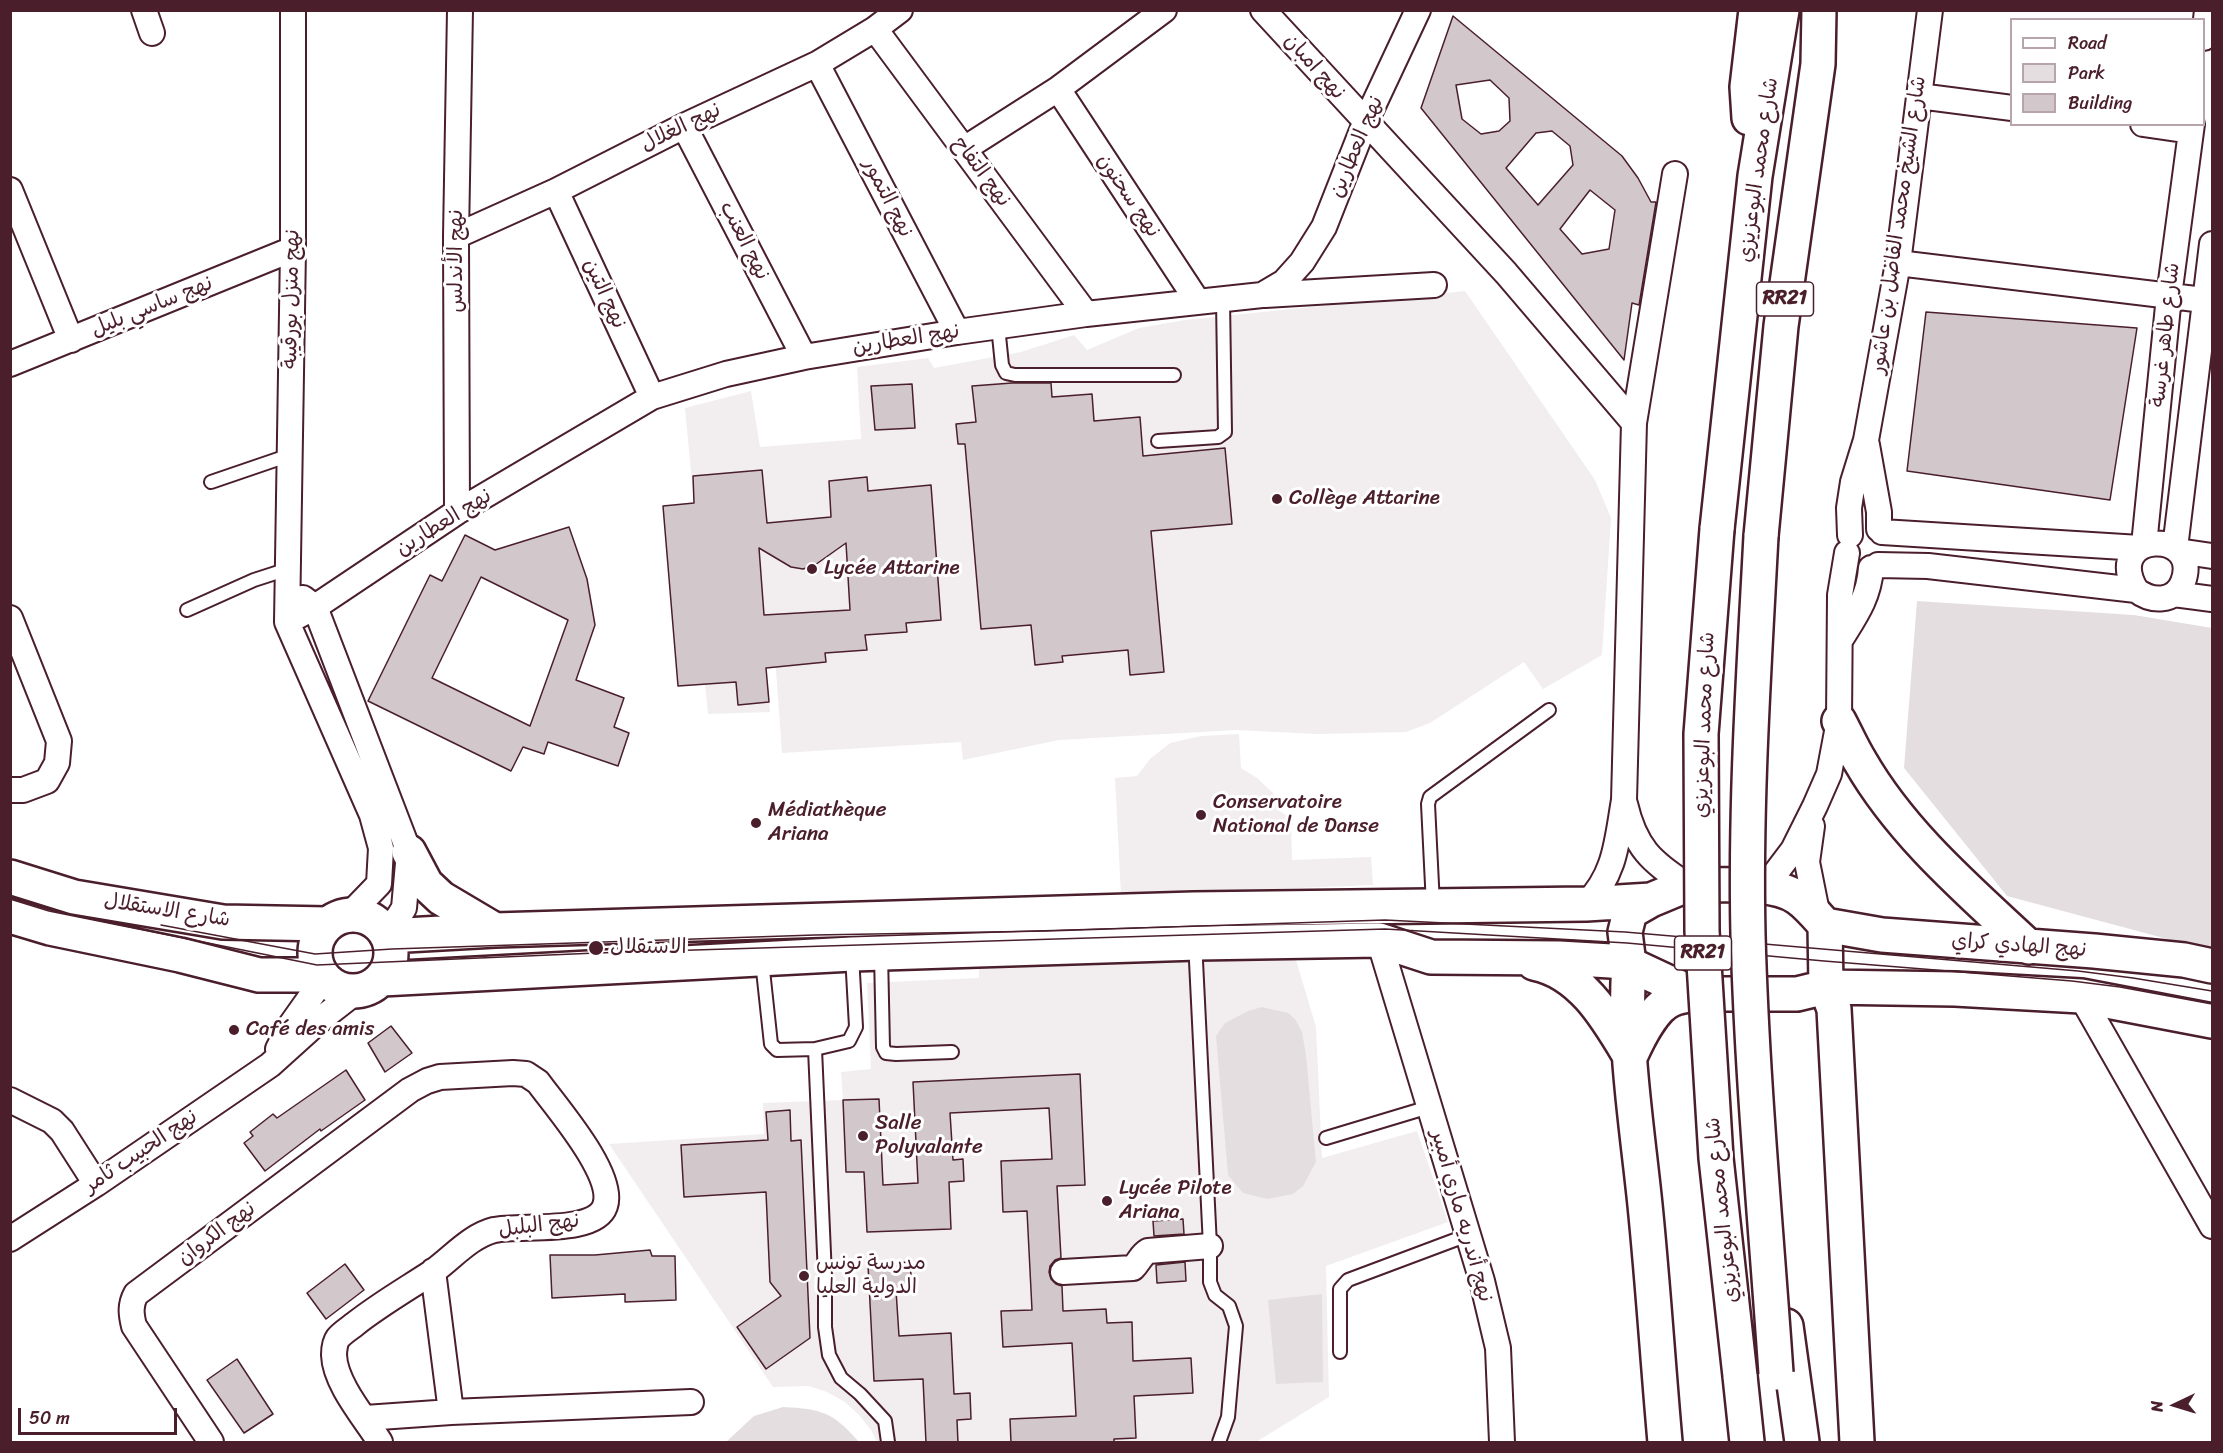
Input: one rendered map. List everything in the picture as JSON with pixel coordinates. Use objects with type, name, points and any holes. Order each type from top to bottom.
[{"type":"main road","points":[[1755,176],[1747,87],[1756,10]]},
{"type":"main road","name":"شارع محمد البوعزيزي","points":[[1747,1443],[1716,1158],[1702,931],[1701,734],[1717,529],[1755,176],[1782,10]]},
{"type":"main road","name":"شارع محمد البوعزيزي","points":[[1786,1443],[1784,1368],[1758,1114],[1748,934],[1750,741],[1761,536],[1781,326],[1818,64],[1820,10]]},
{"type":"main road","points":[[1818,64],[1838,10]]},
{"type":"main road","points":[[1839,720],[1860,762],[1888,803],[1933,855],[2029,947]]},
{"type":"main road","points":[[409,852],[426,884],[441,898],[495,930]]},
{"type":"main road","name":"شارع الاستقلال","points":[[10,877],[74,897],[222,921],[338,919]]},
{"type":"main road","points":[[1665,1443],[1647,1223],[1630,1057],[1627,985],[1629,964],[1625,932],[1630,912],[1651,900],[1687,885],[1765,887],[1784,891],[1798,898],[1822,921],[1826,987],[1834,1009],[1857,1443]]},
{"type":"main road","points":[[388,935],[1182,909],[1586,904],[1651,900]]},
{"type":"main road","name":"شارع الاستقلال","points":[[10,916],[50,928],[180,955],[259,975],[323,976]]},
{"type":"main road","points":[[369,985],[391,961],[392,949],[388,935],[372,919],[338,919],[316,943],[315,954],[323,976],[339,988],[866,954],[1197,943],[1379,940],[1431,957],[1611,961],[1629,964],[1693,994]]},
{"type":"main road","name":"نهج الهادي كراي","points":[[1822,921],[1882,935],[2184,960],[2212,966]]},
{"type":"main road","points":[[1509,958],[1544,965],[1566,976],[1588,994],[1603,1013],[1630,1057]]},
{"type":"main road","points":[[1630,1057],[1640,1036],[1654,1016],[1671,999],[1693,994],[1797,994],[1826,987],[1955,989],[2081,996],[2212,1021]]},
{"type":"main road","points":[[1784,1368],[1802,1443]]},
{"type":"street","points":[[144,10],[152,33]]},
{"type":"street","name":"نهج منزل بورقيبة","points":[[287,622],[293,249],[293,10]]},
{"type":"street","name":"نهج الأندلس","points":[[457,512],[456,236],[460,10]]},
{"type":"street","name":"نهج الغلال","points":[[456,236],[817,64],[875,29],[900,10]]},
{"type":"street","points":[[964,149],[1058,89],[1164,10]]},
{"type":"street","name":"نهج امبان","points":[[1263,10],[1506,273],[1634,423]]},
{"type":"street","name":"نهج العطارين","points":[[287,622],[457,512],[652,397],[726,374],[804,357],[1086,314],[1262,296],[1284,282],[1302,262],[1324,227],[1365,123],[1418,10]]},
{"type":"street","name":"شارع الشيخ محمد الفاضل بن عاشور","points":[[1866,440],[1898,263],[1930,10]]},
{"type":"street","points":[[2205,29],[2207,10]]},
{"type":"street","name":"نهج التفاح","points":[[875,29],[1086,314]]},
{"type":"street","name":"نهج التمور","points":[[817,64],[957,332]]},
{"type":"street","name":"نهج سحنون","points":[[1058,89],[1198,302]]},
{"type":"street","points":[[1919,96],[2010,108]]},
{"type":"street","name":"نهج العنب","points":[[684,126],[804,357]]},
{"type":"street","points":[[2168,126],[2192,128]]},
{"type":"street","name":"شارع طاهر غرسة","points":[[2142,547],[2169,296],[2192,128]]},
{"type":"street","points":[[1586,904],[1599,891],[1608,875],[1614,856],[1624,800],[1634,423],[1675,174]]},
{"type":"street","points":[[10,190],[71,340]]},
{"type":"street","name":"نهج التين","points":[[556,190],[652,397]]},
{"type":"street","name":"شارع طاهر غرسة","points":[[2176,550],[2209,301],[2212,244]]},
{"type":"street","name":"نهج ساسي بليل","points":[[10,364],[293,249]]},
{"type":"street","points":[[1898,263],[2209,301]]},
{"type":"street","points":[[1262,296],[1434,285]]},
{"type":"street","points":[[1841,639],[1863,604],[1875,566],[1885,558],[1888,549],[1887,540],[1881,531],[1866,440]]},
{"type":"street","points":[[1765,887],[1793,850],[1829,774],[1839,720],[1840,595],[1849,544],[1853,482],[1866,440]]},
{"type":"street","points":[[2136,590],[1928,566],[1857,565],[1849,544],[1857,529],[1865,526],[1881,531],[2142,547],[2160,542],[2176,550],[2212,556]]},
{"type":"street","points":[[2142,547],[2132,557],[2128,568],[2130,580],[2136,590],[2154,599],[2174,594],[2182,585],[2185,574],[2184,562],[2176,550]]},
{"type":"street","points":[[289,578],[315,606],[409,852],[404,908],[388,935]]},
{"type":"street","points":[[2174,594],[2212,599]]},
{"type":"street","points":[[10,618],[59,741],[57,763],[47,781],[23,790],[10,790]]},
{"type":"street","points":[[287,622],[372,814],[381,848],[379,884],[338,919]]},
{"type":"street","points":[[1624,800],[1633,831],[1643,849],[1658,866],[1687,885]]},
{"type":"street","points":[[1815,806],[1807,862],[1822,921]]},
{"type":"street","name":"نهج أندريه ماري أمبير","points":[[1379,940],[1468,1236],[1498,1348],[1502,1443]]},
{"type":"street","points":[[1395,995],[1404,972],[1414,961],[1431,957]]},
{"type":"street","name":"نهج الحبيب ثامر","points":[[270,1065],[290,1026],[323,976]]},
{"type":"street","name":"نهج الحبيب ثامر","points":[[10,1239],[96,1184],[270,1065],[321,1019],[369,985]]},
{"type":"street","points":[[2081,996],[2212,1226]]},
{"type":"street","name":"نهج البلبل","points":[[380,1443],[341,1380],[333,1353],[337,1339],[372,1311],[433,1271],[478,1237],[494,1230],[576,1225],[599,1215],[605,1206],[607,1192],[603,1176],[589,1151],[538,1082],[526,1074],[513,1072],[440,1077]]},
{"type":"street","name":"نهج الكروان","points":[[211,1443],[134,1326],[131,1314],[132,1302],[136,1294],[410,1090],[440,1077]]},
{"type":"street","points":[[10,1100],[52,1121],[62,1131],[96,1184]]},
{"type":"street","points":[[1064,1272],[1133,1268],[1148,1251],[1210,1246]]},
{"type":"street","points":[[433,1271],[451,1412]]},
{"type":"street","points":[[365,1418],[692,1402]]},
{"type":"lane","points":[[1158,441],[1218,437],[1225,432],[1223,300]]},
{"type":"lane","points":[[998,326],[1002,365],[1006,373],[1015,375],[1174,375]]},
{"type":"lane","points":[[211,482],[290,455]]},
{"type":"lane","points":[[187,610],[254,580],[289,578]]},
{"type":"lane","points":[[1433,906],[1428,804],[1430,797],[1549,710]]},
{"type":"lane","points":[[1197,943],[1210,1282],[1215,1295],[1229,1306],[1236,1326],[1228,1417],[1219,1443]]},
{"type":"lane","points":[[761,959],[771,1044],[777,1050],[815,1049],[849,1041],[856,1027],[866,954]]},
{"type":"lane","points":[[866,954],[886,1053],[952,1052]]},
{"type":"lane","points":[[815,1049],[825,1276],[825,1327],[830,1355],[841,1378],[861,1394],[885,1421],[888,1443]]},
{"type":"lane","points":[[1326,1137],[1429,1107]]},
{"type":"lane","points":[[1340,1352],[1340,1289],[1348,1280],[1468,1236]]},
{"type":"shaded area","name":"Collège Attarine","points":[[1465,291],[1595,480],[1611,518],[1602,655],[1543,689],[1524,662],[1430,723],[1406,732],[1318,734],[1236,730],[1059,740],[963,760],[961,742],[782,753],[775,656],[765,657],[770,712],[708,714],[705,684],[678,686],[663,506],[694,503],[685,408],[751,391],[760,447],[861,439],[857,367],[928,358],[934,368],[1021,352],[1074,335],[1087,350],[1139,328],[1185,320]]},
{"type":"shaded area","name":"Conservatoire National de Danse","points":[[1239,734],[1241,768],[1257,778],[1273,793],[1281,812],[1291,818],[1292,860],[1371,857],[1373,885],[1121,895],[1115,778],[1137,776],[1150,759],[1170,743],[1201,736]]},
{"type":"shaded area","name":"Lycée Pilote Ariana","points":[[1296,960],[1316,1027],[1322,1158],[1417,1131],[1448,1222],[1326,1266],[1329,1397],[1256,1442],[877,1442],[859,1415],[845,1402],[827,1392],[809,1386],[773,1387],[609,1144],[764,1134],[763,1103],[843,1100],[841,1072],[871,1069],[867,983],[979,978],[979,968],[1143,962]]},
{"type":"green space","points":[[1917,601],[2134,615],[2212,628],[2212,951],[2007,896],[1904,768]]},
{"type":"green space","points":[[1262,1007],[1288,1013],[1295,1019],[1302,1032],[1316,1162],[1303,1186],[1293,1194],[1267,1199],[1243,1193],[1228,1175],[1216,1036],[1225,1023],[1248,1011]]},
{"type":"green space","points":[[1322,1294],[1323,1382],[1276,1384],[1268,1300]]},
{"type":"green space","points":[[783,1407],[808,1409],[826,1414],[842,1424],[859,1442],[726,1442],[754,1416]]},
{"type":"building","points":[[1453,16],[1622,156],[1638,178],[1651,202],[1656,202],[1639,305],[1632,303],[1624,360],[1421,108]],"holes":[[[1490,80],[1509,98],[1510,121],[1499,131],[1481,134],[1462,119],[1456,85]],[[1552,131],[1570,146],[1573,165],[1538,205],[1506,168],[1536,133]],[[1590,190],[1615,210],[1609,249],[1582,254],[1560,229]]]},
{"type":"building","points":[[1926,312],[2137,328],[2110,500],[1907,471]]},
{"type":"building","points":[[1051,383],[1052,397],[1092,394],[1094,421],[1140,417],[1143,456],[1225,448],[1232,524],[1151,531],[1164,672],[1130,675],[1128,650],[1062,656],[1063,662],[1035,665],[1031,625],[981,629],[965,444],[958,444],[956,424],[976,422],[972,386]]},
{"type":"building","points":[[912,384],[915,428],[875,430],[871,386]]},
{"type":"building","points":[[762,470],[767,523],[831,517],[829,481],[867,477],[868,491],[931,485],[941,620],[906,623],[907,632],[865,635],[867,650],[825,653],[826,662],[766,668],[769,702],[738,705],[736,682],[678,686],[663,506],[694,503],[693,476]],"holes":[[[846,543],[850,610],[764,615],[759,548],[791,567],[803,569],[815,565]]]},
{"type":"building","points":[[569,527],[587,579],[595,625],[576,680],[624,698],[614,727],[629,733],[618,766],[548,742],[544,754],[523,747],[511,771],[368,701],[430,575],[442,581],[465,535],[495,550]],"holes":[[[481,577],[568,620],[530,726],[432,678]]]},
{"type":"building","points":[[391,1026],[412,1053],[385,1072],[368,1043]]},
{"type":"building","points":[[346,1070],[365,1100],[321,1131],[320,1129],[265,1171],[244,1143],[253,1136],[250,1132],[273,1114],[277,1118]]},
{"type":"building","points":[[1080,1074],[1085,1185],[1057,1186],[1061,1258],[1055,1260],[1050,1266],[1051,1279],[1062,1286],[1063,1311],[1106,1309],[1107,1323],[1132,1322],[1133,1361],[1191,1358],[1193,1393],[1134,1396],[1136,1438],[1114,1439],[1114,1443],[1011,1443],[1010,1419],[1076,1416],[1072,1343],[1003,1347],[1001,1311],[1032,1310],[1027,1211],[1003,1212],[1001,1161],[1052,1159],[1049,1108],[950,1113],[953,1160],[963,1159],[964,1181],[949,1182],[951,1229],[867,1232],[864,1172],[846,1172],[843,1100],[879,1099],[883,1185],[918,1183],[913,1082]]},
{"type":"building","points":[[790,1110],[791,1141],[801,1140],[810,1338],[766,1369],[737,1327],[781,1296],[770,1282],[766,1192],[684,1197],[681,1145],[768,1140],[766,1112]]},
{"type":"building","points":[[1183,1219],[1184,1234],[1154,1236],[1153,1221]]},
{"type":"building","points":[[650,1250],[652,1256],[675,1256],[676,1300],[625,1302],[625,1294],[552,1298],[550,1255],[595,1255]]},
{"type":"building","points":[[910,1262],[912,1289],[896,1290],[899,1336],[951,1333],[954,1394],[970,1393],[971,1419],[957,1420],[958,1443],[926,1443],[923,1379],[874,1381],[868,1264]]},
{"type":"building","points":[[1185,1262],[1186,1281],[1157,1283],[1156,1265]]},
{"type":"building","points":[[345,1264],[364,1290],[326,1319],[307,1293]]},
{"type":"building","points":[[237,1359],[273,1414],[244,1433],[207,1380]]},
{"type":"tram line","points":[[10,899],[49,911],[317,965],[596,953],[1385,929],[1627,943],[2072,981],[2120,987],[2212,1004]]},
{"type":"tram line","points":[[161,925],[315,954],[392,949],[815,935],[1047,931],[1385,920],[1625,932],[2078,971],[2212,991]]},
{"type":"place","name":"Collège Attarine","points":[[1277,499]]},
{"type":"place","name":"Lycée Attarine","points":[[812,569]]},
{"type":"place","name":"Conservatoire National de Danse","points":[[1201,815]]},
{"type":"place","name":"Médiathèque Ariana","points":[[756,823]]},
{"type":"place","name":"الاستقلال","points":[[596,948]]},
{"type":"place","name":"Café des amis","points":[[234,1030]]},
{"type":"place","name":"Salle Polyvalante","points":[[863,1136]]},
{"type":"place","name":"Lycée Pilote Ariana","points":[[1107,1201]]},
{"type":"place","name":"مدرسة تونس الدولية العليا","points":[[804,1276]]}]
